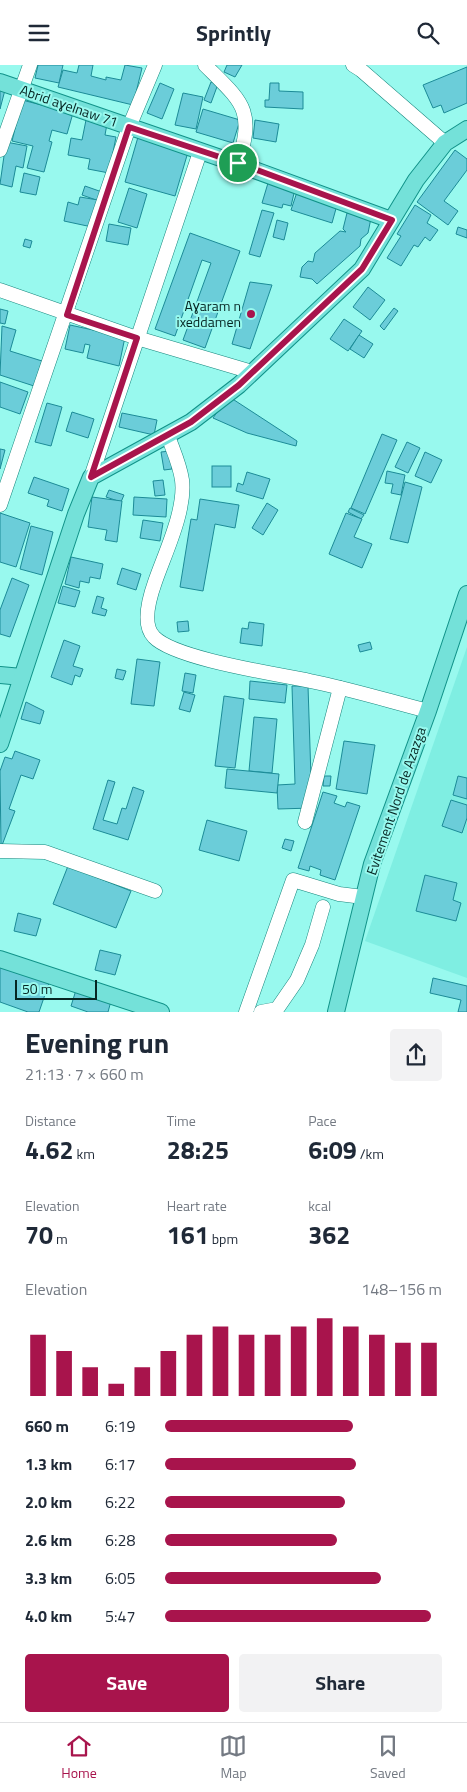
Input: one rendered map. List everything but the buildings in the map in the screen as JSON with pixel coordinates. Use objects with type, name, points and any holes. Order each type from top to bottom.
[{"type":"main road","name":"Abrid aɣelnaw 71","points":[[0,82],[200,152],[238,163],[392,220]]},
{"type":"main road","points":[[0,744],[76,515],[91,477],[191,422],[239,385],[362,269],[416,179],[445,143],[467,129]]},
{"type":"main road","name":"Evitement Nord de Azazga","points":[[336,1012],[372,864],[428,711],[467,594]]},
{"type":"main road","points":[[0,675],[22,677]]},
{"type":"main road","points":[[0,959],[161,1012]]},
{"type":"street","points":[[0,150],[30,65]]},
{"type":"street","points":[[0,505],[67,315],[129,127],[155,65]]},
{"type":"street","points":[[205,65],[244,107],[247,124],[238,163]]},
{"type":"street","points":[[360,67],[445,143]]},
{"type":"street","points":[[91,477],[200,152]]},
{"type":"street","points":[[0,290],[137,338],[252,372]]},
{"type":"street","points":[[168,436],[182,480],[182,494],[176,522],[150,600],[148,622],[154,636],[165,644],[201,657],[340,688],[428,711]]},
{"type":"street","points":[[305,822],[340,688]]},
{"type":"street","points":[[0,851],[46,852],[155,891]]},
{"type":"street","points":[[246,1012],[293,880],[339,895],[363,897]]},
{"type":"street","points":[[261,1012],[277,1009],[297,980],[312,945],[323,907]]},
{"type":"shaded area","points":[[467,647],[467,978],[365,941]]},
{"type":"place","name":"Aɣaram n ixeddamen","points":[[251,314]]},
{"type":"route","points":[[129,127],[238,163],[392,220],[362,269],[239,385],[191,422],[91,477],[137,338],[67,315],[129,127]]}]
